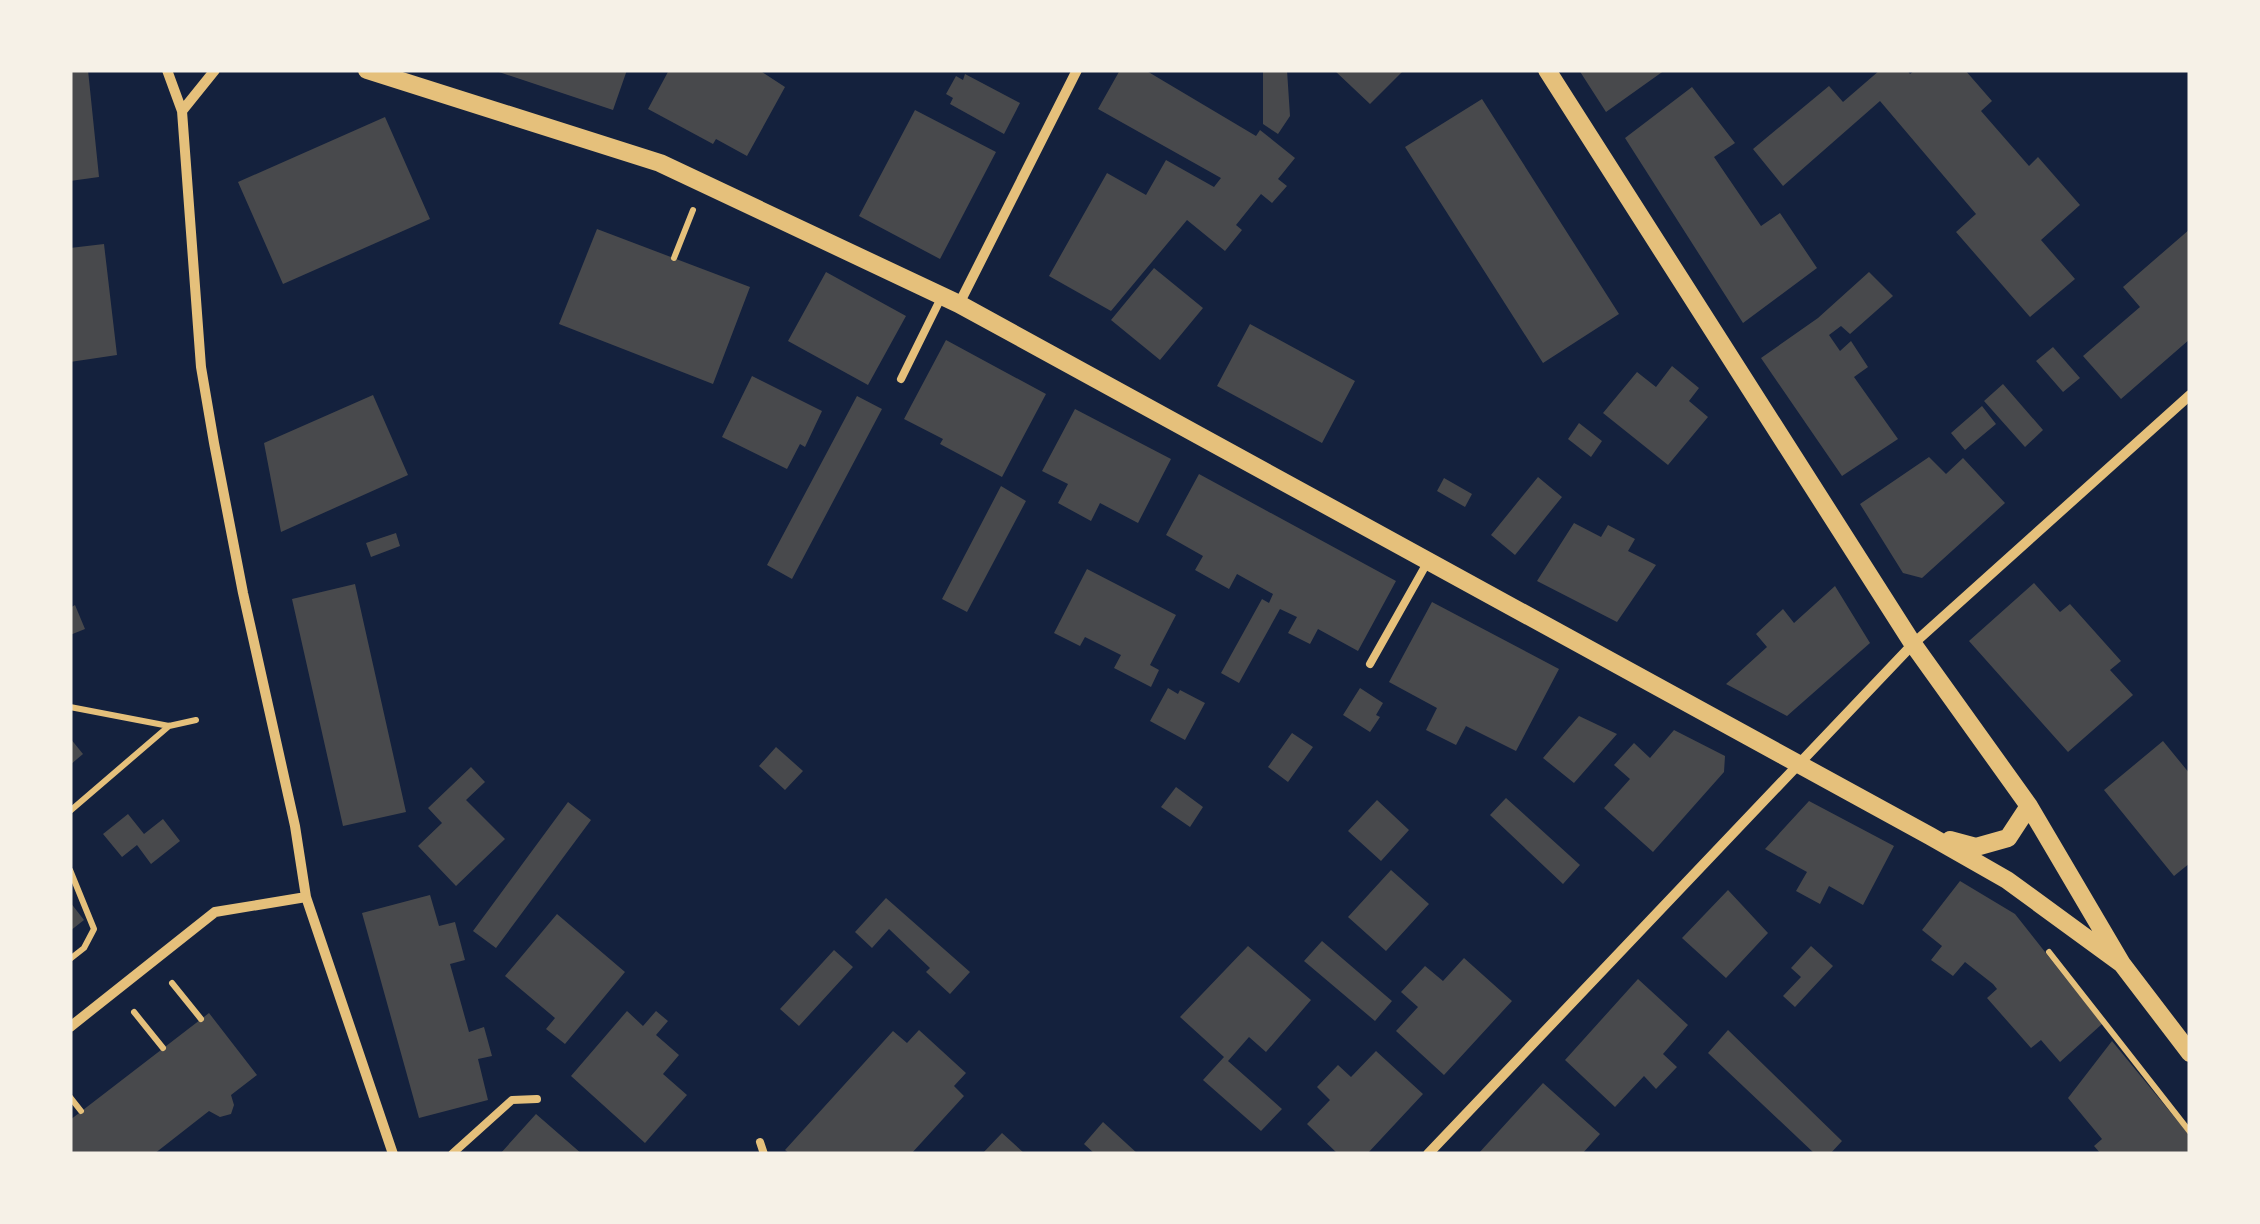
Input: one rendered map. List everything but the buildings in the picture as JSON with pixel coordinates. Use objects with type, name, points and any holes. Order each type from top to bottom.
[{"type":"street","points":[[168,70],[182,110],[201,367],[243,593],[295,826],[306,897],[393,1154]]},
{"type":"street","points":[[182,110],[215,70]]},
{"type":"street","points":[[366,70],[660,162],[950,300],[2008,880],[2122,964]]},
{"type":"street","points":[[950,300],[1077,70]]},
{"type":"street","points":[[1548,70],[1913,644],[2029,806],[2122,964],[2190,1053]]},
{"type":"street","points":[[1428,1154],[1913,644],[2190,395]]},
{"type":"street","points":[[1930,836],[1976,846],[2008,838],[2029,806]]},
{"type":"street","points":[[70,1027],[215,912],[306,897]]},
{"type":"lane","points":[[901,380],[950,300]]},
{"type":"lane","points":[[1370,664],[1428,562]]},
{"type":"lane","points":[[452,1154],[512,1100],[537,1098]]},
{"type":"lane","points":[[760,1142],[764,1154]]},
{"type":"path","points":[[674,258],[696,204]]},
{"type":"path","points":[[70,707],[168,726],[196,720]]},
{"type":"path","points":[[70,811],[168,726]]},
{"type":"path","points":[[70,870],[94,929],[84,948],[70,959]]},
{"type":"path","points":[[2040,942],[2190,1132]]},
{"type":"path","points":[[172,983],[201,1019]]},
{"type":"path","points":[[134,1012],[163,1048]]},
{"type":"path","points":[[70,1097],[81,1111]]}]
